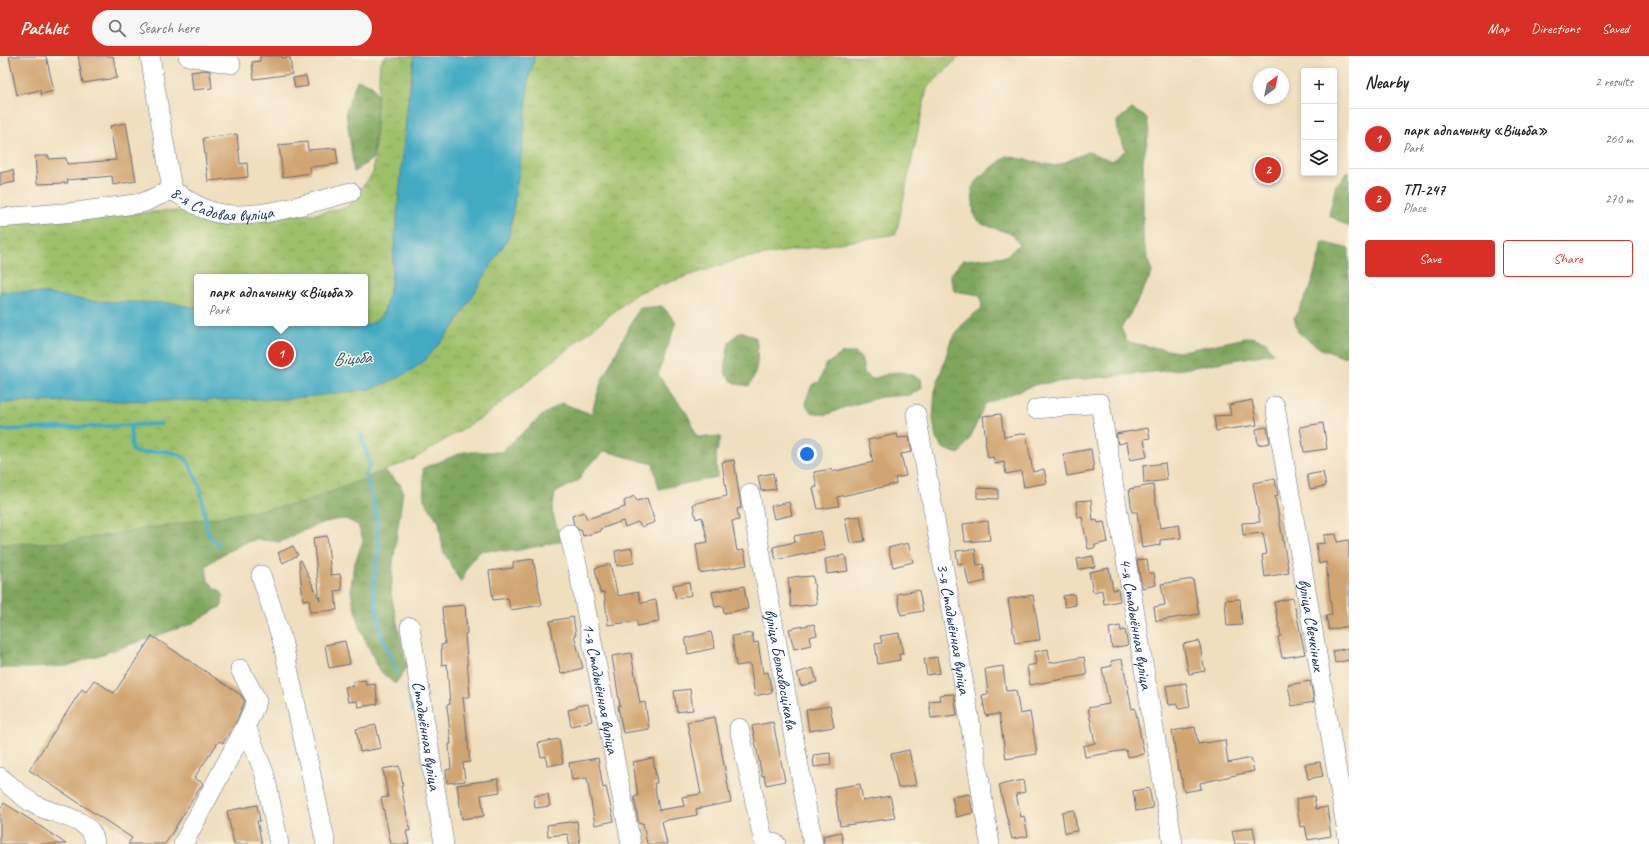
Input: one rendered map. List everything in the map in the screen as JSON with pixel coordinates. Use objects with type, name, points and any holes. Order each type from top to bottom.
[{"type":"street","points":[[150,56],[172,190]]},
{"type":"street","points":[[188,56],[231,64]]},
{"type":"street","name":"8-я Садовая вуліца","points":[[0,218],[76,212],[142,203],[172,190],[210,212],[236,215],[282,210],[351,192]]},
{"type":"street","name":"4-я Стадыённая вуліца","points":[[1036,409],[1100,403],[1173,844]]},
{"type":"street","name":"вуліца Свечкіных","points":[[1275,406],[1349,844]]},
{"type":"street","name":"3-я Стадыённая вуліца","points":[[916,414],[957,643],[990,844]]},
{"type":"street","name":"вуліца Белахвосцікава","points":[[750,494],[813,844]]},
{"type":"street","name":"1-я Стадыённая вуліца","points":[[569,534],[578,568],[631,844]]},
{"type":"street","points":[[261,574],[282,640],[326,844]]},
{"type":"street","name":"Стадыённая вуліца","points":[[410,627],[444,844]]},
{"type":"street","points":[[183,844],[246,726],[257,701],[240,669]]},
{"type":"street","points":[[246,726],[265,775],[279,844]]},
{"type":"street","points":[[739,728],[763,839],[776,844]]},
{"type":"street","points":[[0,777],[34,805],[82,824],[92,832],[95,844]]},
{"type":"green space","points":[[385,56],[960,56],[927,88],[896,234],[739,259],[637,293],[487,414],[414,459],[303,503],[65,542],[0,544],[0,224],[166,211],[315,214],[347,207],[373,173],[380,63]]},
{"type":"green space","points":[[357,80],[372,85],[381,104],[372,159],[354,172],[346,111]]},
{"type":"green space","points":[[1132,109],[1147,118],[1149,132],[1143,161],[1143,240],[1152,273],[1121,328],[1127,342],[1178,352],[1251,337],[1266,342],[1273,353],[1183,369],[1037,384],[985,404],[970,438],[959,454],[944,449],[936,439],[933,419],[935,391],[951,340],[964,322],[982,308],[980,295],[954,291],[950,275],[963,260],[1007,256],[1019,244],[1012,234],[982,224],[974,216],[972,188],[981,176],[1007,156],[1056,166],[1088,152],[1112,161],[1126,150],[1118,134],[1117,121]]},
{"type":"green space","points":[[1349,171],[1349,227],[1329,215],[1336,185]]},
{"type":"green space","points":[[1323,242],[1349,249],[1349,355],[1343,357],[1321,349],[1298,332],[1294,318],[1310,289]]},
{"type":"green space","points":[[662,306],[676,322],[658,375],[688,415],[697,437],[721,437],[716,454],[717,477],[659,489],[653,464],[605,451],[585,469],[579,480],[555,493],[552,511],[561,541],[515,551],[482,550],[469,563],[461,583],[443,550],[439,522],[424,500],[423,468],[464,452],[501,452],[543,415],[562,403],[591,414],[602,380],[639,308]]},
{"type":"green space","points":[[741,331],[756,338],[757,344],[756,369],[749,386],[736,384],[726,375],[725,363],[729,342]]},
{"type":"green space","points":[[843,353],[856,353],[862,360],[864,373],[872,379],[896,372],[907,373],[921,379],[922,388],[910,395],[881,397],[845,407],[826,415],[811,412],[805,403],[812,385],[820,381],[825,365]]},
{"type":"green space","points":[[379,466],[400,484],[403,491],[393,563],[391,594],[407,667],[395,684],[380,671],[362,633],[351,591],[353,569],[363,540],[358,525],[346,519],[318,524],[280,542],[257,539],[244,543],[221,555],[206,566],[208,581],[223,594],[222,606],[191,624],[67,666],[0,668],[0,488]]},
{"type":"water","name":"Віцьба","points":[[414,56],[535,56],[529,78],[521,158],[509,236],[453,328],[422,363],[400,377],[371,389],[288,399],[15,402],[0,404],[0,291],[43,293],[90,301],[170,303],[194,307],[194,326],[330,326],[355,329],[368,326],[368,324],[375,322],[384,312],[391,282],[407,109]]},
{"type":"building","points":[[9,56],[46,56],[54,91],[41,94],[40,90],[17,95]]},
{"type":"building","points":[[78,56],[113,56],[117,78],[83,83]]},
{"type":"building","points":[[260,56],[282,56],[282,58],[290,57],[292,74],[254,79],[252,62],[260,61]]},
{"type":"building","points":[[205,70],[210,71],[212,88],[193,90],[191,72]]},
{"type":"building","points":[[306,76],[308,86],[295,88],[293,78]]},
{"type":"building","points":[[126,123],[136,181],[113,185],[112,176],[67,180],[68,183],[37,184],[35,156],[49,156],[49,159],[66,158],[67,164],[116,160],[110,126]]},
{"type":"building","points":[[237,134],[240,164],[247,163],[248,177],[208,181],[203,138]]},
{"type":"building","points":[[307,142],[308,150],[336,148],[338,164],[310,167],[311,173],[283,177],[279,145]]},
{"type":"building","points":[[13,170],[15,182],[0,185],[0,173]]},
{"type":"building","points":[[1252,400],[1257,425],[1216,431],[1214,416],[1231,415],[1229,405]]},
{"type":"building","points":[[1001,414],[1004,437],[1026,433],[1033,472],[1044,469],[1047,483],[1024,487],[1021,471],[1006,474],[1004,462],[995,464],[993,457],[988,458],[983,416]]},
{"type":"building","points":[[1323,423],[1327,449],[1304,452],[1300,427]]},
{"type":"building","points":[[1267,427],[1270,443],[1258,445],[1256,429]]},
{"type":"building","points":[[1148,428],[1150,438],[1144,439],[1147,457],[1130,460],[1127,442],[1118,444],[1116,434]]},
{"type":"building","points":[[897,434],[898,438],[909,437],[912,452],[901,454],[906,476],[895,478],[896,484],[837,497],[839,506],[818,509],[813,488],[817,487],[814,472],[832,469],[832,472],[873,462],[868,440]]},
{"type":"building","points":[[1091,449],[1094,471],[1067,476],[1063,454]]},
{"type":"building","points":[[734,460],[741,508],[737,509],[739,520],[732,521],[737,551],[744,550],[747,565],[700,573],[696,544],[708,542],[702,517],[696,519],[693,504],[727,496],[722,462]]},
{"type":"building","points":[[1165,463],[1167,480],[1144,483],[1143,466]]},
{"type":"building","points":[[1323,472],[1326,486],[1310,489],[1307,475]]},
{"type":"building","points":[[773,473],[776,489],[761,491],[758,476]]},
{"type":"building","points":[[1275,479],[1278,495],[1275,496],[1289,573],[1265,577],[1262,555],[1267,554],[1263,533],[1243,535],[1242,523],[1260,522],[1253,483]]},
{"type":"building","points":[[1153,485],[1160,528],[1179,525],[1181,538],[1160,540],[1160,545],[1142,548],[1137,512],[1132,512],[1129,489]]},
{"type":"building","points":[[977,488],[998,489],[998,499],[977,498]]},
{"type":"building","points":[[634,496],[637,501],[647,498],[655,522],[642,527],[638,522],[625,527],[623,521],[600,529],[601,531],[583,536],[581,530],[574,525],[572,516],[584,512],[587,519],[625,507],[624,501]]},
{"type":"building","points":[[1091,500],[1093,521],[1097,520],[1098,523],[1104,522],[1108,542],[1095,545],[1095,548],[1088,549],[1082,517],[1078,518],[1076,501]]},
{"type":"building","points":[[789,502],[792,515],[774,519],[771,506]]},
{"type":"building","points":[[860,516],[865,541],[850,543],[845,518]]},
{"type":"building","points":[[988,521],[990,540],[965,542],[963,524]]},
{"type":"building","points":[[821,531],[825,550],[776,560],[773,547],[795,542],[794,536]]},
{"type":"building","points":[[1336,534],[1337,542],[1349,540],[1349,626],[1329,630],[1326,616],[1332,615],[1326,562],[1319,564],[1316,544],[1325,543],[1324,535]]},
{"type":"building","points":[[327,536],[331,575],[340,574],[342,590],[335,591],[337,610],[310,612],[309,599],[303,600],[299,561],[301,560],[320,601],[313,538]]},
{"type":"building","points":[[908,543],[913,562],[893,567],[888,548]]},
{"type":"building","points":[[293,546],[298,555],[283,563],[278,553]]},
{"type":"building","points":[[632,548],[634,563],[617,566],[615,551]]},
{"type":"building","points":[[975,549],[977,565],[983,564],[986,581],[969,585],[964,563],[958,564],[956,551]]},
{"type":"building","points":[[845,555],[848,571],[827,574],[825,559]]},
{"type":"building","points":[[1093,556],[1095,567],[1079,569],[1077,559]]},
{"type":"building","points":[[533,559],[542,605],[510,610],[508,598],[493,600],[489,571],[513,568],[513,562]]},
{"type":"building","points":[[1147,559],[1149,573],[1154,573],[1156,585],[1142,588],[1137,560]]},
{"type":"building","points":[[610,564],[618,596],[638,592],[641,603],[656,600],[659,622],[637,626],[637,621],[608,625],[604,592],[600,593],[595,568]]},
{"type":"building","points":[[1109,568],[1113,590],[1118,589],[1120,601],[1104,604],[1102,590],[1093,592],[1089,572]]},
{"type":"building","points":[[813,576],[817,604],[791,607],[788,578]]},
{"type":"building","points":[[1193,579],[1199,614],[1156,621],[1154,607],[1165,605],[1161,584]]},
{"type":"building","points":[[689,582],[691,595],[676,599],[673,585]]},
{"type":"building","points":[[744,586],[748,609],[724,613],[723,606],[715,607],[712,592]]},
{"type":"building","points":[[919,590],[923,611],[901,615],[897,594]]},
{"type":"building","points":[[1074,594],[1076,605],[1065,607],[1063,596]]},
{"type":"building","points":[[1033,595],[1040,640],[1015,643],[1008,599]]},
{"type":"building","points":[[1293,598],[1305,654],[1282,658],[1278,637],[1281,636],[1274,602]]},
{"type":"building","points":[[1240,599],[1242,625],[1227,626],[1225,600]]},
{"type":"building","points":[[465,605],[467,633],[465,634],[470,697],[463,697],[470,762],[463,763],[465,781],[447,783],[446,770],[451,769],[449,744],[451,744],[447,705],[450,704],[447,664],[442,665],[441,645],[445,644],[442,607]]},
{"type":"building","points":[[573,617],[576,635],[574,635],[583,668],[561,674],[550,621]]},
{"type":"building","points":[[814,624],[817,635],[809,637],[811,645],[794,649],[789,629]]},
{"type":"building","points":[[1120,626],[1121,631],[1125,630],[1128,645],[1112,648],[1109,628]]},
{"type":"building","points":[[711,632],[715,648],[688,654],[685,638]]},
{"type":"building","points":[[752,633],[754,643],[758,642],[763,673],[768,672],[772,692],[755,696],[750,664],[736,666],[732,636]]},
{"type":"building","points":[[899,633],[903,654],[899,654],[900,660],[878,664],[875,644],[882,643],[880,636]]},
{"type":"building","points":[[152,636],[241,695],[245,701],[236,721],[223,743],[219,741],[194,778],[203,783],[165,844],[128,844],[132,838],[29,770],[82,689],[86,692],[94,680],[114,693]]},
{"type":"building","points":[[345,641],[350,664],[329,668],[325,645]]},
{"type":"building","points":[[1199,641],[1205,671],[1189,674],[1183,644]]},
{"type":"building","points":[[1349,648],[1349,660],[1335,663],[1333,651]]},
{"type":"building","points":[[1048,649],[1050,663],[1084,657],[1087,675],[1030,685],[1027,666],[1036,664],[1034,652]]},
{"type":"building","points":[[631,653],[640,703],[645,702],[649,729],[623,733],[612,656]]},
{"type":"building","points":[[937,657],[940,673],[927,675],[924,659]]},
{"type":"building","points":[[1122,659],[1132,709],[1135,708],[1144,754],[1128,757],[1126,750],[1085,757],[1083,746],[1095,743],[1088,708],[1109,704],[1102,668],[1112,666],[1111,661]]},
{"type":"building","points":[[1003,666],[1006,691],[1016,690],[1020,714],[1030,712],[1037,754],[1006,759],[999,714],[986,716],[982,695],[988,694],[985,669]]},
{"type":"building","points":[[813,668],[817,682],[801,686],[797,673]]},
{"type":"building","points":[[365,680],[366,685],[375,684],[378,704],[358,707],[357,701],[348,702],[345,687],[354,686],[353,682]]},
{"type":"building","points":[[1310,681],[1314,702],[1292,706],[1288,685]]},
{"type":"building","points":[[1186,683],[1190,707],[1179,709],[1178,704],[1169,705],[1166,686]]},
{"type":"building","points":[[690,689],[693,710],[677,712],[674,691]]},
{"type":"building","points":[[954,694],[957,715],[931,718],[929,701],[940,700],[939,695]]},
{"type":"building","points":[[588,704],[592,721],[571,726],[568,710],[577,708],[577,706]]},
{"type":"building","points":[[830,706],[834,727],[809,731],[806,710]]},
{"type":"building","points":[[715,717],[731,802],[696,809],[697,815],[662,821],[667,844],[647,844],[643,823],[639,824],[634,797],[638,796],[633,762],[653,758],[657,783],[654,783],[659,810],[684,806],[682,797],[701,794],[687,722]]},
{"type":"building","points":[[773,722],[785,781],[766,785],[764,775],[762,776],[752,726]]},
{"type":"building","points":[[376,725],[381,748],[360,752],[356,729]]},
{"type":"building","points":[[1195,727],[1198,744],[1225,740],[1228,763],[1251,758],[1254,771],[1200,783],[1201,789],[1184,792],[1180,770],[1178,770],[1172,731]]},
{"type":"building","points":[[559,739],[563,763],[547,766],[546,756],[541,757],[538,743]]},
{"type":"building","points":[[909,750],[916,785],[898,788],[891,754]]},
{"type":"building","points":[[830,753],[831,765],[814,767],[813,755]]},
{"type":"building","points":[[598,758],[603,788],[606,787],[614,821],[595,825],[587,778],[572,780],[569,763]]},
{"type":"building","points":[[1320,762],[1323,776],[1308,779],[1305,764]]},
{"type":"building","points":[[399,766],[403,786],[401,786],[410,831],[406,831],[409,844],[391,844],[381,798],[388,797],[383,769]]},
{"type":"building","points":[[498,779],[500,792],[481,795],[484,816],[462,819],[457,785]]},
{"type":"building","points":[[1023,780],[1025,792],[1016,794],[1021,817],[1024,816],[1028,836],[1012,839],[999,785]]},
{"type":"building","points":[[860,784],[863,801],[890,796],[895,818],[840,826],[834,788]]},
{"type":"building","points":[[1149,788],[1153,808],[1136,811],[1133,791]]},
{"type":"building","points":[[548,794],[550,806],[535,808],[534,796]]},
{"type":"building","points":[[969,794],[973,813],[956,817],[952,797]]},
{"type":"building","points":[[1314,796],[1316,809],[1327,807],[1331,836],[1308,840],[1305,826],[1300,827],[1296,799]]},
{"type":"building","points":[[4,803],[66,844],[0,844],[0,809]]},
{"type":"building","points":[[257,805],[260,821],[257,821],[262,844],[234,844],[227,811]]},
{"type":"building","points":[[1074,810],[1077,831],[1065,833],[1062,812]]},
{"type":"building","points":[[577,821],[580,844],[569,844],[568,834],[548,836],[547,825]]},
{"type":"building","points":[[1253,827],[1256,844],[1235,844],[1232,831]]},
{"type":"building","points":[[841,832],[843,844],[824,844],[823,836]]},
{"type":"waterway","points":[[0,430],[161,424]]},
{"type":"waterway","points":[[130,425],[132,450],[137,453],[165,451],[180,455],[188,461],[200,487],[208,534],[219,546]]},
{"type":"waterway","points":[[361,435],[370,465],[365,474],[374,503],[379,545],[373,587],[381,633],[397,673]]},
{"type":"waterway","points":[[409,691],[413,711]]},
{"type":"place","name":"ТП-247","points":[[1268,170]]},
{"type":"place","name":"парк адпачынку «Віцьба»","points":[[281,354]]}]
